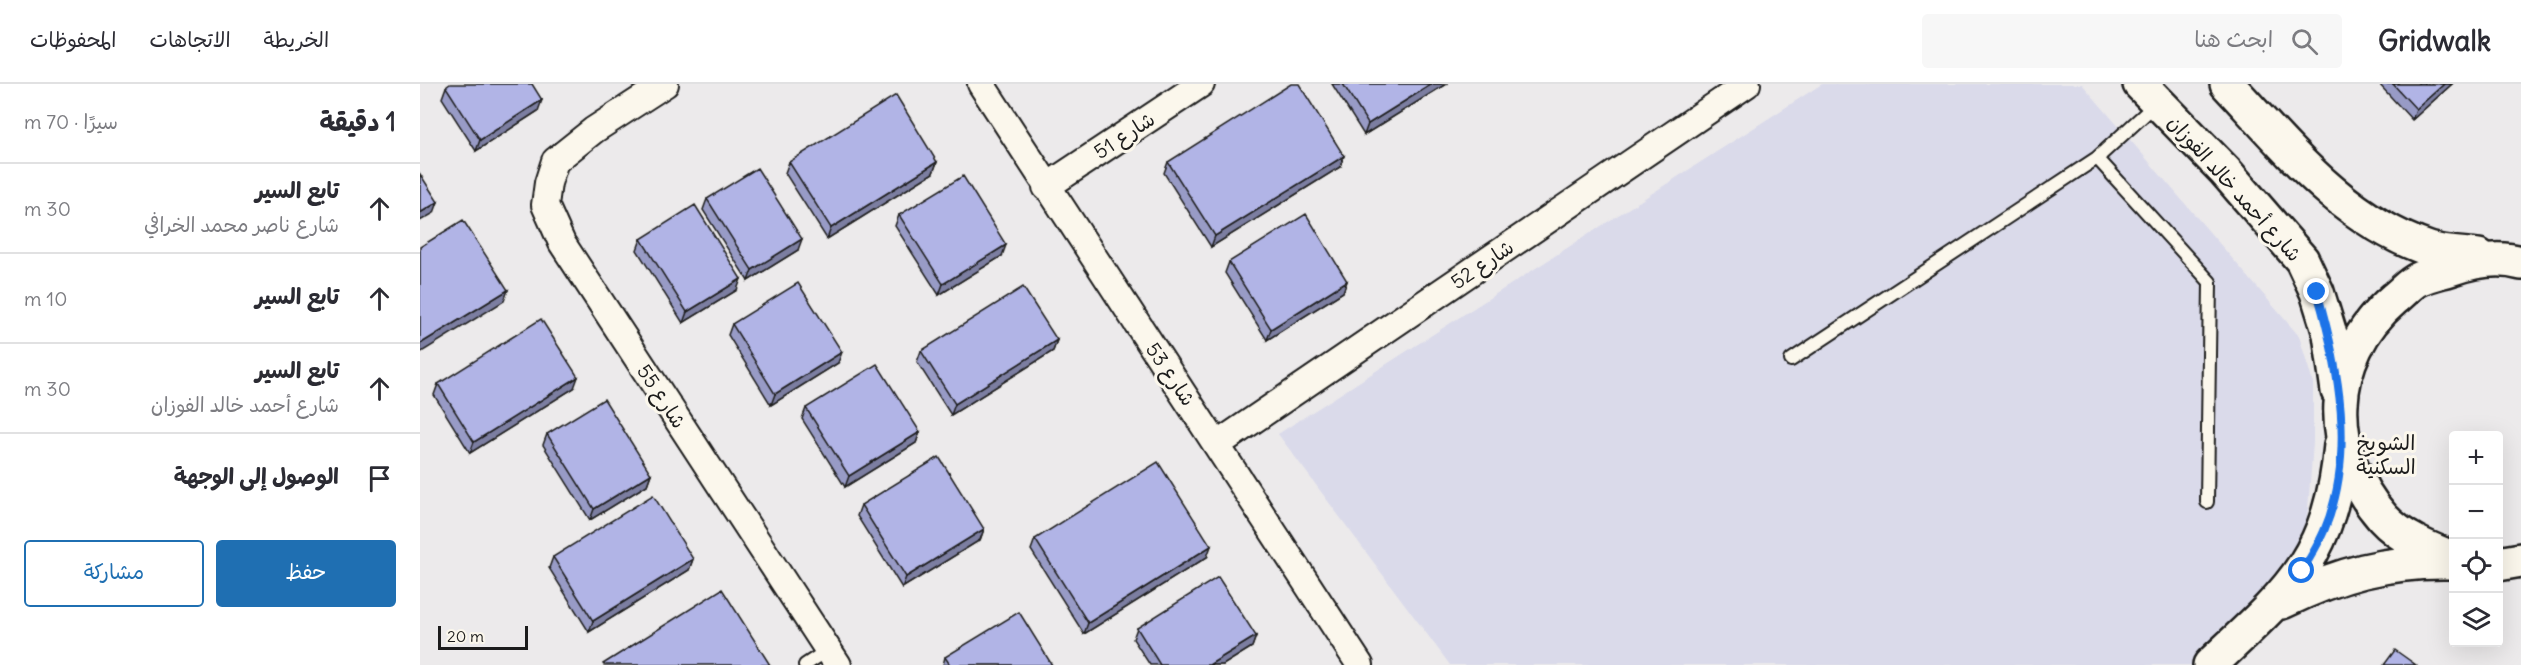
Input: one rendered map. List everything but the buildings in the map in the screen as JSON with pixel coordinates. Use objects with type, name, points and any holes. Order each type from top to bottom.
[{"type":"main road","points":[[2227,84],[2328,190],[2386,231],[2431,250],[2516,261]]},
{"type":"main road","name":"شارع أحمد خالد الفوزان","points":[[2149,93],[2225,171],[2302,260],[2317,292],[2330,334],[2340,406]]},
{"type":"main road","points":[[2210,665],[2273,607],[2302,571],[2324,530],[2338,486],[2342,440],[2340,406],[2345,372],[2372,318],[2418,279],[2476,261],[2516,261]]},
{"type":"main road","points":[[2342,440],[2357,482],[2384,519],[2420,546],[2449,558]]},
{"type":"main road","points":[[2273,607],[2317,584],[2364,569],[2414,562],[2449,560]]},
{"type":"main road","points":[[2503,563],[2521,560]]},
{"type":"main road","points":[[2503,565],[2521,567]]},
{"type":"street","name":"شارع 55","points":[[665,84],[594,129],[555,160],[548,183],[545,205],[552,225],[833,657]]},
{"type":"street","name":"شارع 53","points":[[981,84],[1046,187],[1218,444],[1360,665]]},
{"type":"street","name":"شارع 51","points":[[1046,187],[1201,84]]},
{"type":"street","name":"شارع 52","points":[[1218,444],[1747,84]]},
{"type":"lane","points":[[1791,360],[2097,158],[2149,93]]},
{"type":"lane","points":[[2097,158],[2211,282],[2207,502]]},
{"type":"lane","points":[[805,665],[833,657]]},
{"type":"shaded area","points":[[1822,84],[2082,84],[2299,336],[2313,383],[2313,443],[2308,509],[2299,565],[2191,665],[1450,665],[1278,434]]},
{"type":"district","name":"الشويخ السكنية","points":[[2386,454]]},
{"type":"route","points":[[2302,571],[2324,530],[2338,486],[2342,440],[2340,406],[2330,334],[2317,292]]}]
